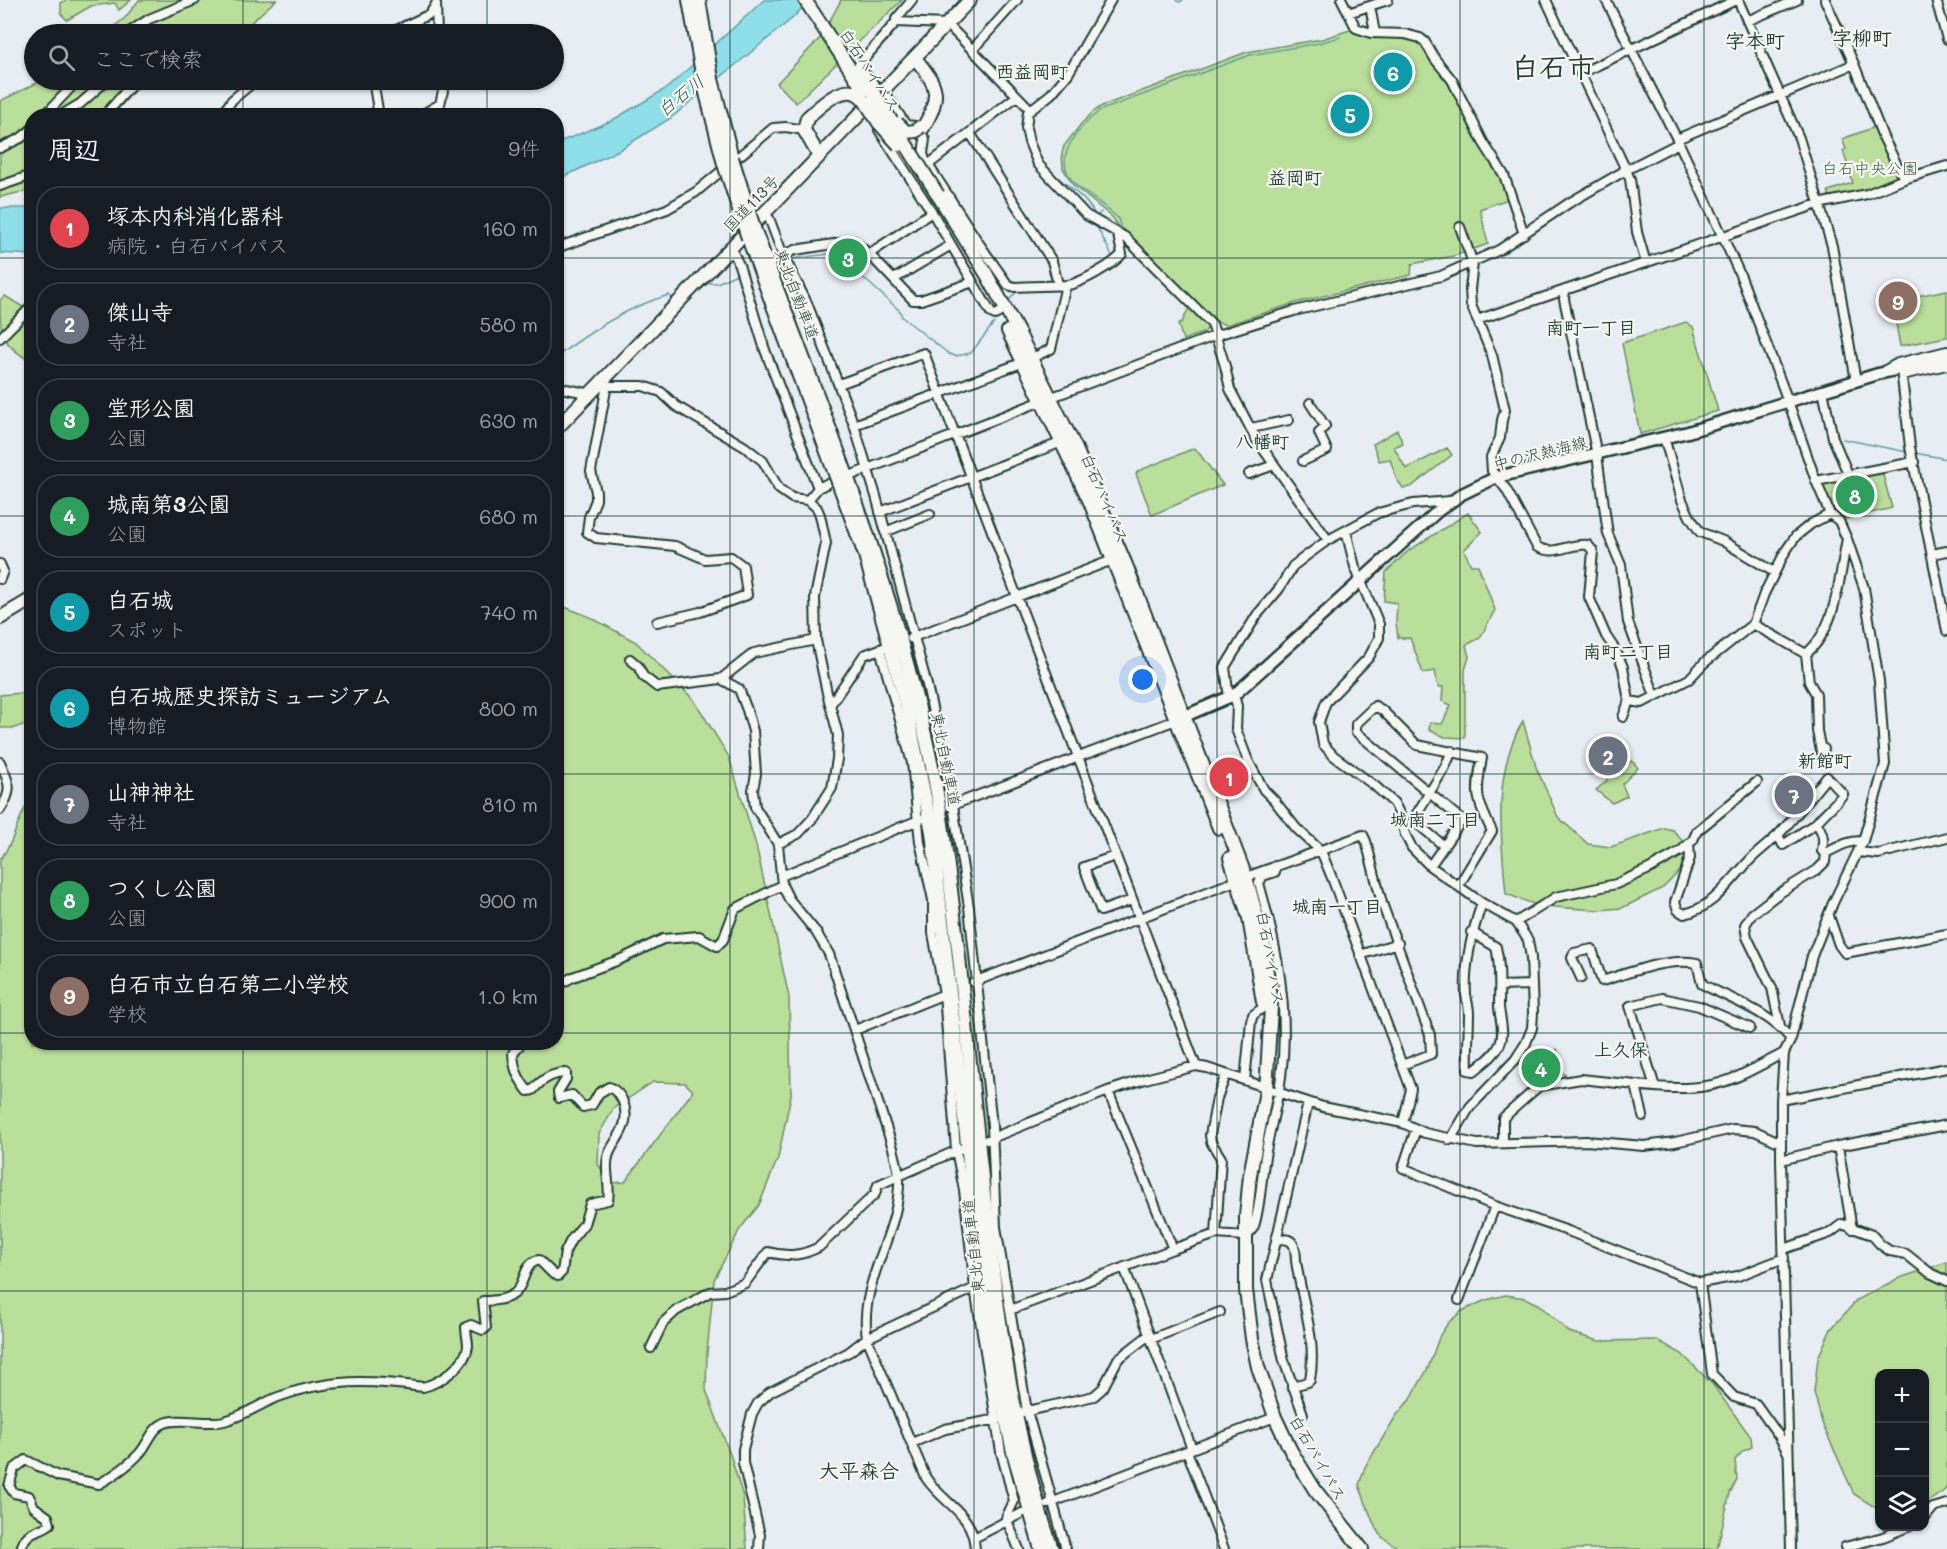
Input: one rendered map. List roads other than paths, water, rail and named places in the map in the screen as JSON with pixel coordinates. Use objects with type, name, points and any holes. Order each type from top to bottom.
[{"type":"highway","name":"東北自動車道","points":[[689,0],[713,126],[752,235],[837,447],[876,556],[918,704],[935,782],[950,882],[998,1316],[1024,1449],[1052,1549]]},
{"type":"highway","name":"東北自動車道","points":[[699,0],[717,102],[777,321],[865,555],[907,708],[932,832],[940,891],[978,1244],[991,1340],[1013,1452],[1041,1549]]},
{"type":"highway","points":[[800,0],[851,65],[872,97],[906,132],[916,131],[924,125]]},
{"type":"highway","name":"白石バイパス","points":[[805,0],[872,97],[925,167],[934,202],[999,298],[1047,398],[1085,491],[1118,558],[1242,878],[1263,939],[1271,1007],[1266,1091],[1250,1175],[1245,1236],[1246,1290],[1252,1339],[1258,1367],[1275,1417],[1291,1451],[1314,1490],[1362,1549]]},
{"type":"highway","name":"白石バイパス","points":[[814,0],[851,65]]},
{"type":"highway","name":"国道113号","points":[[564,421],[819,156],[872,97],[915,58],[970,0]]},
{"type":"highway","points":[[915,58],[930,76],[936,91],[936,99],[916,144],[917,155],[925,167]]},
{"type":"highway","points":[[819,156],[804,130],[807,118],[842,92],[848,81],[851,65]]},
{"type":"highway","points":[[842,92],[853,91],[872,97]]},
{"type":"highway","name":"白石バイパス","points":[[872,97],[879,123],[899,145],[1028,360]]},
{"type":"highway","points":[[0,618],[24,604]]},
{"type":"highway","name":"白石バイパス","points":[[1242,878],[1264,1006],[1268,1054]]},
{"type":"main road","name":"中の沢熱海線","points":[[1180,718],[1232,696],[1450,501],[1497,477],[1665,438],[1878,374],[1901,372],[1947,358]]},
{"type":"street","points":[[141,24],[195,0]]},
{"type":"street","points":[[851,65],[897,22],[896,18],[912,0]]},
{"type":"street","points":[[973,50],[1017,0]]},
{"type":"street","points":[[1111,0],[1068,74],[1051,94],[1030,109],[1026,118],[1029,142],[1038,164],[1091,220],[1121,236],[1212,324],[1230,389],[1256,439],[1328,540]]},
{"type":"street","points":[[1342,0],[1356,28],[1375,33],[1405,34],[1420,38],[1425,42],[1452,80],[1483,142],[1504,175],[1524,234]]},
{"type":"street","points":[[1348,13],[1388,0]]},
{"type":"street","points":[[1546,0],[1626,170],[1637,232],[1646,263]]},
{"type":"street","points":[[1606,0],[1678,141],[1723,237],[1788,401],[1816,481],[1830,514],[1839,520],[1847,539],[1864,588],[1879,681],[1885,764],[1863,841],[1833,903],[1812,956],[1791,1039],[1784,1053],[1781,1160],[1791,1549]]},
{"type":"street","points":[[1581,73],[1737,0],[1799,138],[1832,246],[1856,381]]},
{"type":"street","points":[[1747,21],[1797,0]]},
{"type":"street","points":[[1825,0],[1854,64],[1882,136],[1904,179]]},
{"type":"street","points":[[1936,0],[1947,39]]},
{"type":"street","points":[[409,24],[430,14],[437,2]]},
{"type":"street","points":[[437,2],[437,24]]},
{"type":"street","points":[[1370,6],[1375,33]]},
{"type":"street","points":[[897,22],[947,24],[1030,109]]},
{"type":"street","points":[[852,475],[1047,398],[1216,335],[1294,311],[1417,283],[1473,263],[1524,234],[1569,203],[1678,141],[1854,64]]},
{"type":"street","points":[[52,108],[69,90]]},
{"type":"street","points":[[73,108],[96,90]]},
{"type":"street","points":[[111,108],[127,90]]},
{"type":"street","points":[[226,108],[244,90]]},
{"type":"street","points":[[375,90],[378,108]]},
{"type":"street","points":[[433,108],[440,104],[444,90]]},
{"type":"street","points":[[925,167],[1017,96]]},
{"type":"street","points":[[872,97],[895,108],[906,124],[915,126],[925,139],[923,154],[925,167],[1008,285],[1015,287],[1064,286],[1076,282],[1115,261],[1122,254],[1121,236]]},
{"type":"street","points":[[872,97],[876,126],[934,202],[951,245],[991,313],[999,314]]},
{"type":"street","points":[[876,126],[895,108]]},
{"type":"street","points":[[564,245],[667,209],[696,192],[773,128],[786,127],[804,130]]},
{"type":"street","points":[[854,425],[1028,360],[1050,349],[1064,286],[1052,261],[970,133]]},
{"type":"street","points":[[0,148],[24,136]]},
{"type":"street","points":[[1477,320],[1818,204],[1867,194],[1904,179],[1947,166]]},
{"type":"street","points":[[0,186],[24,178]]},
{"type":"street","points":[[869,254],[934,202]]},
{"type":"street","points":[[764,213],[807,303],[854,425],[927,685],[969,907],[996,1227],[1024,1412],[1066,1549]]},
{"type":"street","points":[[1460,227],[1473,263],[1471,305],[1492,355],[1505,410],[1500,438],[1491,457],[1492,471],[1511,496],[1537,547],[1557,551],[1581,544],[1588,545],[1593,551],[1588,597],[1623,667],[1629,701],[1623,717]]},
{"type":"street","points":[[783,255],[795,250],[853,241],[869,254],[913,300],[921,300],[973,282]]},
{"type":"street","points":[[894,279],[951,245]]},
{"type":"street","points":[[730,248],[739,265],[769,361],[822,486],[808,500]]},
{"type":"street","points":[[999,298],[1008,285]]},
{"type":"street","points":[[1566,290],[1564,299],[1568,323],[1597,455],[1608,534],[1621,565],[1628,622],[1655,696]]},
{"type":"street","points":[[0,338],[24,314]]},
{"type":"street","points":[[1878,374],[1898,363],[1947,351]]},
{"type":"street","points":[[839,384],[924,353],[1196,1066]]},
{"type":"street","points":[[1947,365],[1901,372],[1912,456],[1947,631]]},
{"type":"street","points":[[600,383],[605,386],[643,386],[661,392],[676,406],[745,447],[763,461],[779,489],[792,498],[808,500],[817,508],[826,543],[815,597],[816,640],[838,735],[832,788],[812,819],[798,834],[778,844]]},
{"type":"street","points":[[600,383],[606,390],[591,471],[596,500],[589,517],[587,532],[596,538],[675,546],[705,559],[731,557],[743,566],[747,595],[700,612],[657,622]]},
{"type":"street","points":[[564,389],[592,394]]},
{"type":"street","points":[[1823,391],[1833,438],[1848,474]]},
{"type":"street","points":[[1303,462],[1327,450],[1319,433],[1325,426],[1310,403]]},
{"type":"street","points":[[1251,428],[1289,420]]},
{"type":"street","points":[[1665,438],[1682,500],[1690,517],[1701,532],[1723,541],[1774,572]]},
{"type":"street","points":[[880,512],[1057,444]]},
{"type":"street","points":[[1816,481],[1912,456]]},
{"type":"street","points":[[1249,474],[1274,465]]},
{"type":"street","points":[[1403,1123],[1410,1089],[1321,851],[1296,828],[1264,790],[1248,761],[1236,729],[1237,706],[1232,696],[1225,667],[1257,615],[1279,589],[1293,566],[1328,540],[1378,513],[1413,504],[1450,501]]},
{"type":"street","points":[[885,532],[930,514]]},
{"type":"street","points":[[1629,701],[1642,703],[1689,679],[1753,624],[1774,572],[1796,536],[1810,524],[1830,514]]},
{"type":"street","points":[[1346,531],[1353,560],[1379,624],[1380,638],[1369,657],[1326,702],[1319,722],[1323,744],[1394,803],[1412,848],[1430,866],[1482,903],[1516,922],[1527,940],[1531,958],[1532,1028],[1526,1043],[1515,1060],[1476,1100],[1450,1140]]},
{"type":"street","points":[[1806,654],[1815,646],[1833,608],[1847,539]]},
{"type":"street","points":[[1932,554],[1947,551]]},
{"type":"street","points":[[904,640],[1118,558]]},
{"type":"street","points":[[0,564],[3,571],[0,579]]},
{"type":"street","points":[[1753,624],[1806,654]]},
{"type":"street","points":[[630,659],[638,666],[643,676],[657,687],[721,679],[754,653],[816,640]]},
{"type":"street","points":[[831,704],[864,656],[888,646]]},
{"type":"street","points":[[880,649],[912,763],[921,819],[933,900],[933,933],[945,993],[959,1149],[975,1288],[1005,1471],[1014,1501],[1006,1521],[1019,1549]]},
{"type":"street","points":[[1806,654],[1809,682],[1815,694],[1821,751],[1824,749]]},
{"type":"street","points":[[721,679],[738,689],[747,710],[754,742],[756,774],[753,790],[754,807],[778,844],[782,885],[789,899],[816,932],[829,954],[893,1148],[899,1175],[891,1224],[866,1303],[867,1338],[926,1478],[936,1492],[969,1522],[975,1549]]},
{"type":"street","points":[[1430,866],[1462,820],[1356,732],[1356,724],[1375,706],[1383,710],[1417,745],[1482,758],[1476,786],[1479,805],[1492,831],[1459,885]]},
{"type":"street","points":[[949,807],[1180,718]]},
{"type":"street","points":[[1444,846],[1413,820],[1452,751]]},
{"type":"street","points":[[0,762],[10,789],[7,800],[0,810]]},
{"type":"street","points":[[1689,844],[1690,858],[1675,902],[1678,910],[1684,914],[1692,912],[1719,894],[1750,860],[1778,835],[1827,777],[1843,794],[1832,809],[1826,811],[1816,824],[1784,844],[1778,835]]},
{"type":"street","points":[[1516,922],[1556,897],[1616,884],[1667,860],[1689,844],[1697,831],[1757,782]]},
{"type":"street","points":[[781,876],[921,819]]},
{"type":"street","points":[[1816,824],[1822,830],[1824,840],[1822,851],[1826,853]]},
{"type":"street","points":[[975,982],[1242,878],[1363,835],[1382,903],[1430,1035],[1431,1054],[1401,1065]]},
{"type":"street","points":[[1858,852],[1878,854],[1947,837]]},
{"type":"street","points":[[1826,853],[1855,840],[1863,841]]},
{"type":"street","points":[[1780,1026],[1772,988],[1747,938],[1745,925],[1752,914],[1765,903],[1817,870],[1825,862],[1826,853]]},
{"type":"street","points":[[1115,856],[1083,864],[1102,914],[1132,900]]},
{"type":"street","points":[[1010,1310],[1216,1234],[1245,1236],[1251,1231],[1255,1223],[1284,1034],[1285,1004],[1273,932],[1259,883],[1263,876],[1275,872],[1275,866]]},
{"type":"street","points":[[564,982],[619,960],[663,939],[699,936],[717,946],[723,940],[735,909],[782,885]]},
{"type":"street","points":[[1471,932],[1496,947],[1500,986],[1501,1042],[1496,1052],[1474,1071],[1468,1070],[1467,1039],[1470,1011],[1466,997],[1471,932],[1482,903]]},
{"type":"street","points":[[1829,915],[1839,945],[1845,953],[1947,934]]},
{"type":"street","points":[[1360,955],[1398,943]]},
{"type":"street","points":[[1581,978],[1572,958],[1574,953],[1592,949],[1602,981],[1661,964],[1689,961],[1697,963],[1702,984],[1780,1026],[1791,1039]]},
{"type":"street","points":[[1500,986],[1531,985]]},
{"type":"street","points":[[855,1030],[945,993]]},
{"type":"street","points":[[1655,1087],[1630,1006],[1662,998],[1700,1005],[1750,1028]]},
{"type":"street","points":[[1245,1080],[1251,1021],[1253,1015],[1264,1006]]},
{"type":"street","points":[[21,1549],[28,1535],[50,1524],[48,1517],[34,1507],[29,1496],[14,1493],[9,1486],[14,1469],[26,1460],[58,1476],[99,1484],[112,1477],[139,1455],[155,1431],[164,1423],[222,1421],[251,1411],[284,1395],[325,1384],[362,1381],[423,1387],[430,1385],[449,1374],[462,1359],[468,1347],[466,1327],[471,1325],[483,1330],[486,1328],[483,1301],[504,1298],[516,1292],[529,1264],[534,1261],[539,1260],[552,1274],[558,1276],[562,1272],[565,1252],[584,1224],[590,1204],[608,1200],[610,1189],[607,1160],[625,1122],[624,1107],[620,1094],[609,1087],[596,1095],[592,1105],[583,1107],[572,1095],[559,1098],[558,1092],[567,1079],[566,1073],[556,1073],[540,1082],[533,1090],[528,1091],[516,1076],[513,1053],[515,1050]]},
{"type":"street","points":[[1503,1142],[1503,1118],[1536,1087],[1581,1078],[1655,1087],[1712,1085],[1739,1076],[1784,1053]]},
{"type":"street","points":[[989,1138],[1108,1091],[1196,1066],[1262,1086]]},
{"type":"street","points":[[1781,1100],[1947,1068]]},
{"type":"street","points":[[1216,1234],[1221,1158],[1210,1142],[1210,1134],[1217,1098],[1226,1075]]},
{"type":"street","points":[[1636,1085],[1643,1116]]},
{"type":"street","points":[[1108,1091],[1173,1249]]},
{"type":"street","points":[[1275,1091],[1308,1103],[1403,1123],[1450,1140],[1476,1144],[1586,1141],[1644,1146],[1675,1142],[1733,1129],[1755,1131],[1781,1143]]},
{"type":"street","points":[[1303,1414],[1284,1361],[1267,1280],[1308,1103]]},
{"type":"street","points":[[1781,1160],[1838,1146],[1947,1125]]},
{"type":"street","points":[[1416,1129],[1403,1168],[1495,1206],[1569,1231],[1700,1283],[1738,1276],[1830,1233],[1842,1224],[1872,1235],[1890,1251],[1906,1254],[1930,1273],[1947,1281]]},
{"type":"street","points":[[1838,1146],[1852,1229]]},
{"type":"street","points":[[651,1348],[663,1323],[676,1311],[710,1292],[725,1291],[745,1283],[768,1252],[780,1256],[796,1256],[819,1247],[875,1194],[878,1185],[959,1149]]},
{"type":"street","points":[[1459,1300],[1495,1206]]},
{"type":"street","points":[[1276,1239],[1288,1240],[1294,1245],[1296,1267],[1310,1327],[1313,1352],[1310,1380],[1293,1386]]},
{"type":"street","points":[[1124,1267],[1224,1549]]},
{"type":"street","points":[[1700,1283],[1712,1374],[1734,1397],[1756,1404],[1779,1436],[1789,1455]]},
{"type":"street","points":[[759,1549],[760,1535],[743,1463],[744,1438],[758,1403],[770,1392],[849,1352],[867,1338],[975,1288]]},
{"type":"street","points":[[1024,1412],[1097,1394],[1103,1388],[1118,1359],[1150,1337],[1220,1312]]},
{"type":"street","points":[[1051,1503],[1275,1417]]},
{"type":"street","points":[[912,1443],[945,1429],[998,1419]]},
{"type":"street","points":[[1929,1514],[1934,1508],[1947,1504]]},
{"type":"street","points":[[974,1538],[1022,1514]]},
{"type":"street","points":[[1846,1549],[1845,1547],[1883,1538],[1900,1531]]},
{"type":"water","name":"白石川","points":[[764,0],[809,0],[794,17],[671,118],[619,150],[564,177],[564,140],[611,121],[667,88]]},
{"type":"water","points":[[0,208],[24,208],[24,255],[0,253]]},
{"type":"waterway","points":[[1073,73],[1089,50],[1115,0]]},
{"type":"waterway","points":[[1177,0],[1179,2],[1183,0]]},
{"type":"waterway","points":[[1106,208],[1076,185],[1068,175],[1065,165],[1066,155],[1075,135],[1099,111],[1250,55],[1340,37]]},
{"type":"waterway","points":[[1418,41],[1436,66]]},
{"type":"waterway","points":[[1040,107],[1048,101]]},
{"type":"waterway","points":[[1470,124],[1483,150]]},
{"type":"waterway","points":[[1040,160],[1085,200],[1096,217],[1101,212]]},
{"type":"waterway","points":[[1106,208],[1118,218],[1122,232]]},
{"type":"waterway","points":[[1096,225],[1113,258]]},
{"type":"waterway","points":[[791,259],[836,253],[900,311],[902,317],[949,354],[956,356],[971,353],[994,323]]},
{"type":"waterway","points":[[688,300],[709,283],[717,283],[737,274]]},
{"type":"waterway","points":[[1009,300],[1018,290]]},
{"type":"waterway","points":[[564,351],[596,329],[638,306],[669,295],[673,299]]},
{"type":"waterway","points":[[1843,439],[1907,452]]},
{"type":"waterway","points":[[1915,453],[1947,459]]},
{"type":"place","name":"白石城歴史探訪ミュージアム","points":[[1393,72]]},
{"type":"place","name":"白石城","points":[[1350,114]]},
{"type":"place","name":"堂形公園","points":[[848,258]]},
{"type":"place","name":"白石市立白石第二小学校","points":[[1898,301]]},
{"type":"place","name":"つくし公園","points":[[1855,495]]},
{"type":"place","name":"傑山寺","points":[[1608,756]]},
{"type":"place","name":"塚本内科消化器科","points":[[1229,777]]},
{"type":"place","name":"山神神社","points":[[1794,795]]},
{"type":"place","name":"城南第3公園","points":[[1541,1068]]},
{"type":"district","name":"字柳町","points":[[1862,38]]},
{"type":"district","name":"字本町","points":[[1755,41]]},
{"type":"district","name":"白石市","points":[[1553,67]]},
{"type":"district","name":"西益岡町","points":[[1032,72]]},
{"type":"district","name":"益岡町","points":[[1295,178]]},
{"type":"district","name":"南町一丁目","points":[[1591,328]]},
{"type":"district","name":"八幡町","points":[[1262,442]]},
{"type":"district","name":"南町二丁目","points":[[1628,652]]},
{"type":"district","name":"新館町","points":[[1825,761]]},
{"type":"district","name":"城南二丁目","points":[[1435,820]]},
{"type":"district","name":"城南一丁目","points":[[1337,907]]},
{"type":"district","name":"上久保","points":[[1621,1050]]},
{"type":"district","name":"大平森合","points":[[859,1471]]},
{"type":"park label","name":"白石中央公園","points":[[1870,168]]}]
